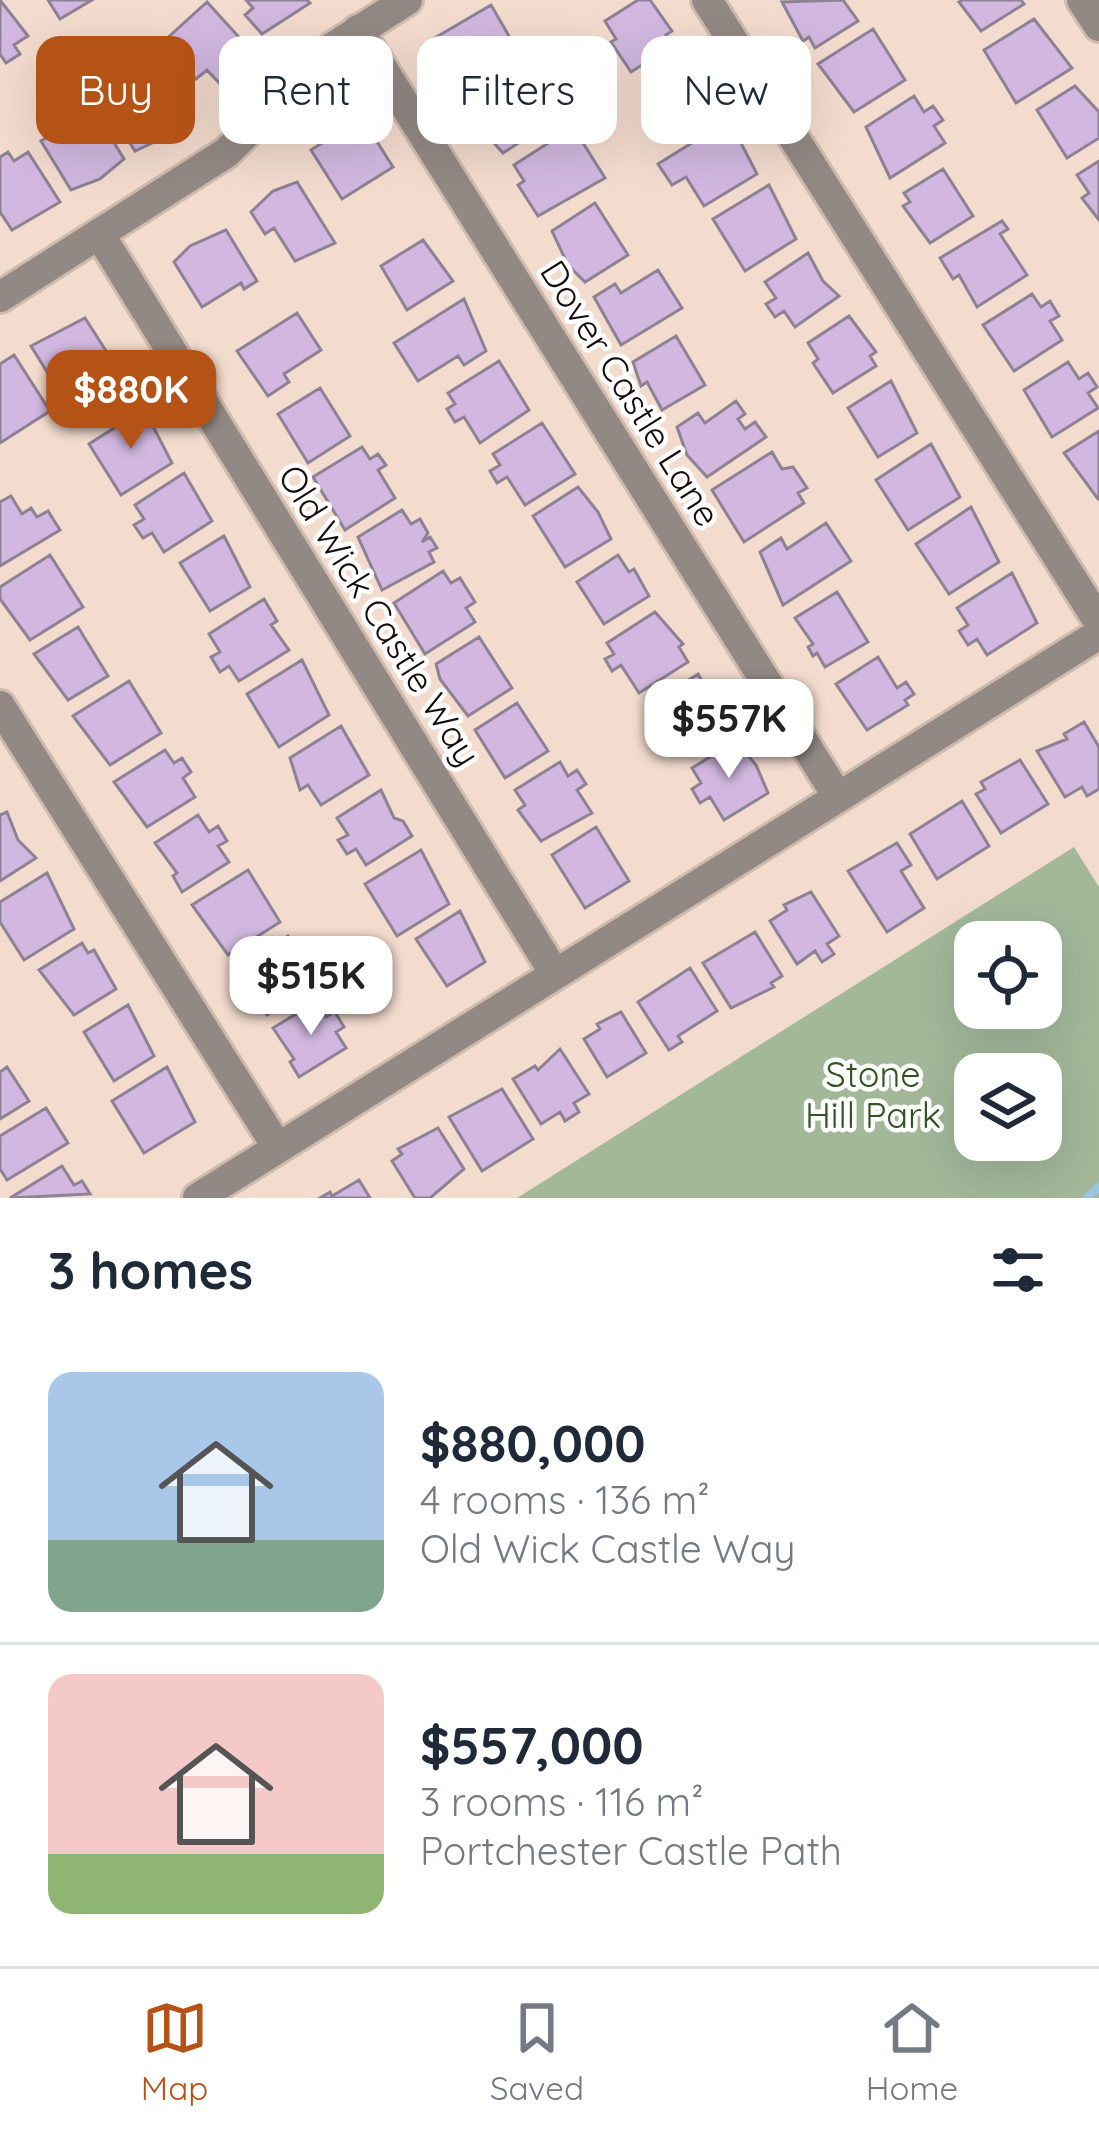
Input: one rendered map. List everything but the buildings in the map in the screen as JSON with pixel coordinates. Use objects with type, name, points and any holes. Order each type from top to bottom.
[{"type":"street","points":[[0,297],[226,153],[332,48],[407,0]]},
{"type":"street","points":[[707,0],[1099,622]]},
{"type":"street","points":[[1082,0],[1099,26]]},
{"type":"street","name":"Dover Castle Lane","points":[[358,30],[838,797]]},
{"type":"street","name":"Old Wick Castle Way","points":[[100,236],[556,974]]},
{"type":"street","points":[[198,1198],[1099,634]]},
{"type":"street","points":[[0,706],[278,1148]]},
{"type":"green space","name":"Stone Hill Park","points":[[1074,847],[1099,887],[1099,1198],[517,1198],[954,923],[954,1029],[1062,1029],[1062,921],[957,921]]},
{"type":"waterway","points":[[1087,1198],[1099,1186]]}]
